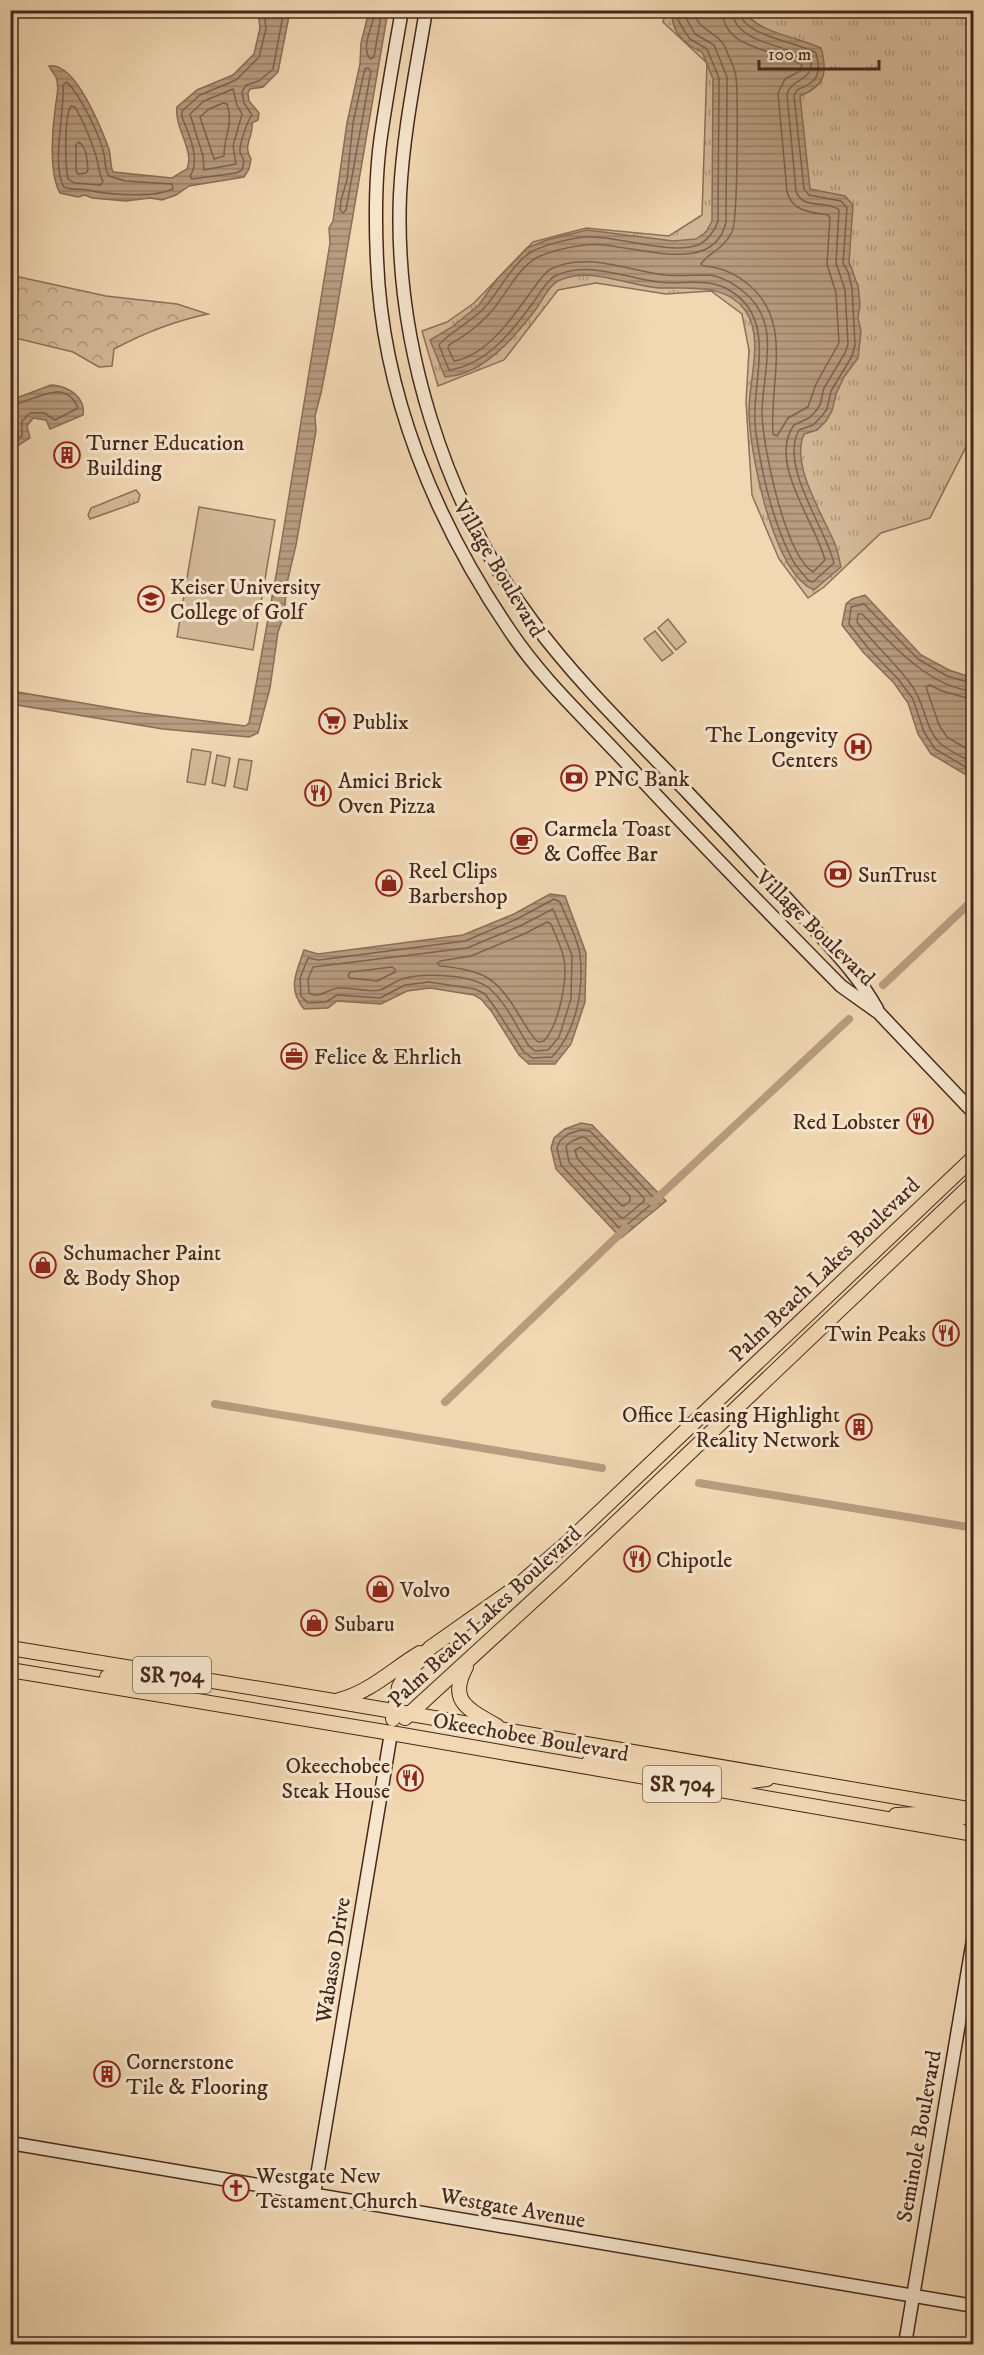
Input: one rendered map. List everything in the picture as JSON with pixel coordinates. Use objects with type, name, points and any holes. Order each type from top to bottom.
[{"type":"main road","name":"Palm Beach Lakes Boulevard","points":[[391,1732],[399,1687],[430,1648],[515,1588],[568,1542],[974,1157]]},
{"type":"main road","name":"Palm Beach Lakes Boulevard","points":[[391,1732],[468,1663],[974,1182]]},
{"type":"main road","points":[[560,1576],[562,1557],[568,1542]]},
{"type":"main road","name":"Okeechobee Boulevard","points":[[10,1648],[334,1701],[974,1812]]},
{"type":"main road","points":[[334,1701],[362,1692],[430,1648]]},
{"type":"main road","points":[[468,1663],[459,1683],[461,1700],[472,1712],[504,1730]]},
{"type":"main road","name":"Okeechobee Boulevard","points":[[10,1670],[391,1732],[974,1834]]},
{"type":"main road","points":[[91,1682],[110,1677],[148,1682],[160,1681],[166,1679],[168,1674]]},
{"type":"main road","points":[[566,1764],[610,1761],[670,1771],[694,1763]]},
{"type":"main road","points":[[686,1785],[702,1775],[744,1782],[777,1777]]},
{"type":"main road","points":[[867,1816],[918,1814],[957,1820],[974,1812]]},
{"type":"street","name":"Village Boulevard","points":[[402,10],[379,154],[376,197],[380,297],[394,377],[416,455],[432,494],[464,557],[510,632],[557,690],[840,986],[879,1013],[974,1113]]},
{"type":"street","name":"Village Boulevard","points":[[426,10],[403,156],[400,197],[401,259],[418,372],[435,430],[470,514],[491,555],[530,618],[563,660],[765,874],[863,984],[879,1013]]},
{"type":"street","name":"Wabasso Drive","points":[[314,2194],[391,1732]]},
{"type":"street","name":"Seminole Boulevard","points":[[905,2344],[974,1934]]},
{"type":"street","name":"Westgate Avenue","points":[[10,2143],[974,2306]]},
{"type":"green space","points":[[666,11],[973,11],[973,433],[930,518],[881,533],[824,587],[808,598],[779,559],[752,495],[746,402],[749,350],[742,314],[711,291],[666,294],[596,283],[558,290],[504,360],[438,386],[422,331],[447,322],[474,303],[533,242],[586,228],[669,236],[702,215],[707,63],[663,22]]},
{"type":"green space","points":[[10,275],[106,296],[177,304],[208,314],[171,324],[125,343],[114,349],[112,366],[99,367],[73,352],[11,337]]},
{"type":"green space","points":[[136,490],[140,495],[138,502],[90,519],[88,515],[91,508]]},
{"type":"green space","points":[[199,507],[275,520],[253,650],[177,637]]},
{"type":"green space","points":[[668,619],[686,642],[676,650],[658,628]]},
{"type":"green space","points":[[655,631],[673,653],[662,661],[644,639]]},
{"type":"green space","points":[[192,749],[211,752],[205,785],[187,782]]},
{"type":"green space","points":[[217,755],[230,758],[225,786],[212,783]]},
{"type":"green space","points":[[239,759],[252,761],[247,790],[234,787]]},
{"type":"water","points":[[258,11],[290,11],[278,72],[263,87],[250,89],[248,93],[249,101],[259,113],[258,120],[252,123],[248,145],[251,159],[244,177],[189,186],[176,195],[162,200],[150,198],[126,201],[92,198],[85,195],[78,197],[60,193],[54,175],[52,152],[58,86],[56,77],[49,66],[59,68],[69,74],[86,98],[109,149],[113,172],[172,178],[187,169],[189,162],[187,147],[178,123],[177,107],[197,90],[233,75],[254,54],[260,28]]},
{"type":"water","points":[[369,11],[388,11],[334,326],[315,416],[316,431],[287,583],[284,615],[278,632],[270,688],[258,733],[249,737],[163,729],[11,704],[11,691],[141,713],[245,726],[249,723],[277,570],[330,243],[329,228],[333,221],[347,123]]},
{"type":"water","points":[[672,11],[743,11],[750,19],[769,30],[821,48],[824,65],[822,78],[815,88],[800,96],[810,189],[845,196],[853,205],[849,263],[858,285],[860,304],[858,318],[861,331],[858,358],[844,377],[836,394],[832,411],[817,430],[804,434],[801,446],[804,475],[835,544],[841,567],[814,590],[799,579],[787,561],[766,510],[750,432],[749,401],[755,347],[754,334],[745,310],[728,295],[706,289],[649,287],[610,278],[583,275],[558,281],[552,286],[513,337],[487,361],[467,372],[445,377],[430,340],[452,327],[479,305],[497,279],[527,248],[547,240],[587,230],[673,241],[696,239],[706,232],[712,221],[713,79],[702,52],[684,41],[676,31]]},
{"type":"water","points":[[51,385],[69,390],[79,398],[83,415],[50,429],[46,420],[33,418],[27,426],[30,438],[11,450],[11,400]]},
{"type":"water","points":[[865,595],[921,655],[949,670],[973,678],[973,779],[931,754],[918,734],[908,703],[894,683],[863,652],[842,625],[846,604],[852,599]]},
{"type":"water","points":[[550,894],[565,896],[586,953],[585,1002],[571,1044],[555,1064],[529,1064],[519,1055],[492,1012],[481,999],[474,995],[430,988],[407,991],[381,1004],[337,1001],[328,1008],[304,1009],[296,995],[295,981],[304,950],[318,954],[463,935],[514,914]]},
{"type":"water","points":[[581,1123],[592,1125],[666,1201],[621,1238],[556,1169],[551,1148],[554,1138],[565,1129]]},
{"type":"waterway","points":[[883,985],[974,899]]},
{"type":"waterway","points":[[653,1202],[849,1019]]},
{"type":"waterway","points":[[445,1402],[626,1228]]},
{"type":"waterway","points":[[215,1404],[602,1468]]},
{"type":"waterway","points":[[699,1483],[974,1528]]},
{"type":"place","name":"Turner Education Building","points":[[67,455]]},
{"type":"place","name":"Keiser University College of Golf","points":[[151,599]]},
{"type":"place","name":"Publix","points":[[332,721]]},
{"type":"place","name":"The Longevity Centers","points":[[858,747]]},
{"type":"place","name":"PNC Bank","points":[[574,778]]},
{"type":"place","name":"Amici Brick Oven Pizza","points":[[318,793]]},
{"type":"place","name":"Carmela Toast & Coffee Bar","points":[[524,841]]},
{"type":"place","name":"SunTrust","points":[[838,874]]},
{"type":"place","name":"Reel Clips Barbershop","points":[[389,883]]},
{"type":"place","name":"Felice & Ehrlich","points":[[294,1056]]},
{"type":"place","name":"Red Lobster","points":[[920,1121]]},
{"type":"place","name":"Schumacher Paint & Body Shop","points":[[43,1265]]},
{"type":"place","name":"Twin Peaks","points":[[946,1333]]},
{"type":"place","name":"Office Leasing Highlight Reality Network","points":[[859,1427]]},
{"type":"place","name":"Chipotle","points":[[637,1559]]},
{"type":"place","name":"Volvo","points":[[380,1589]]},
{"type":"place","name":"Subaru","points":[[314,1623]]},
{"type":"place","name":"Okeechobee Steak House","points":[[410,1778]]},
{"type":"place","name":"Cornerstone Tile & Flooring","points":[[107,2074]]},
{"type":"place","name":"Westgate New Testament Church","points":[[236,2188]]}]
